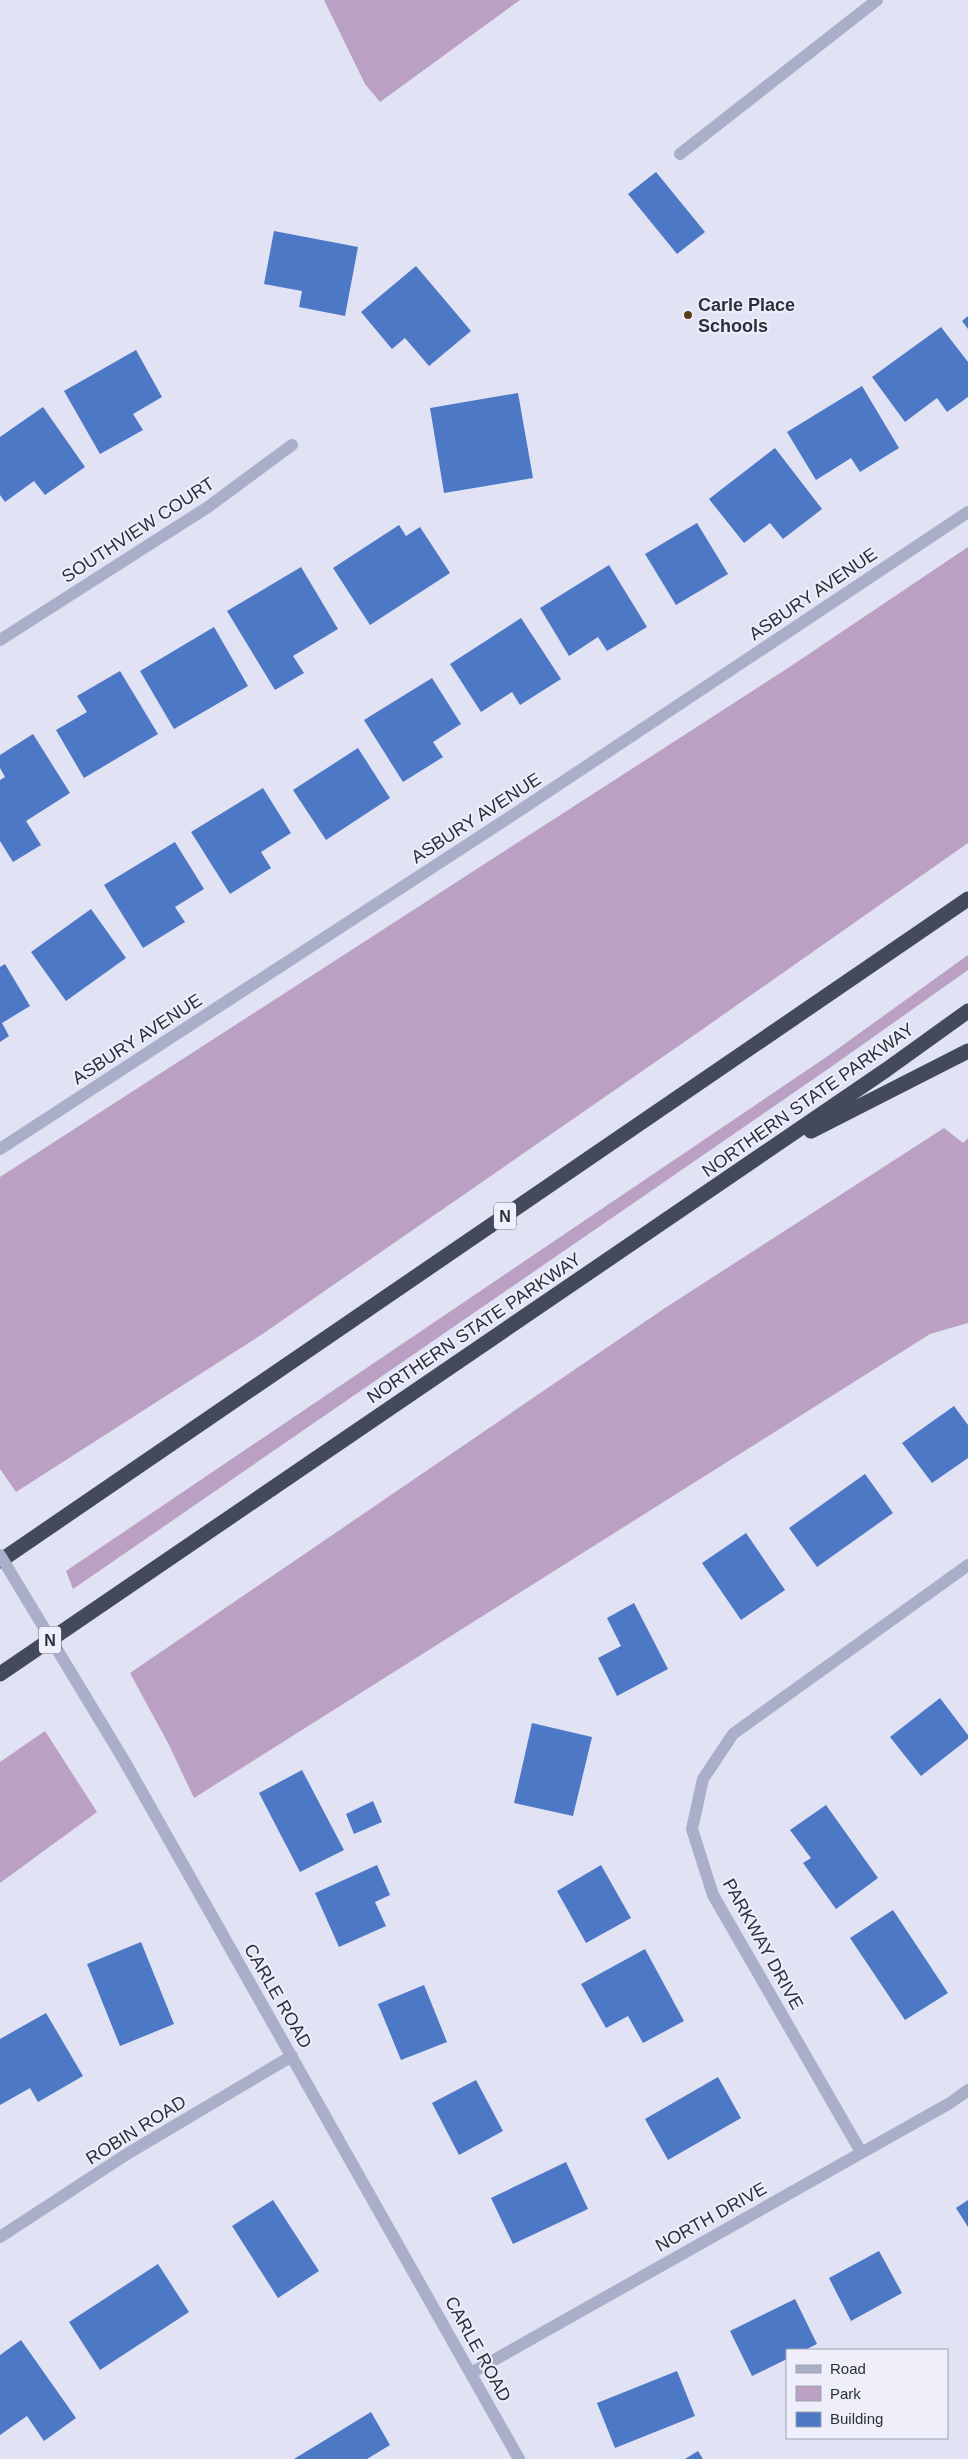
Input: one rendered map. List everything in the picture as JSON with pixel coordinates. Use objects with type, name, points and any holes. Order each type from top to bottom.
[{"type":"highway","name":"N","points":[[0,1561],[968,899]]},
{"type":"highway","name":"NORTHERN STATE PARKWAY","points":[[0,1674],[759,1157],[968,1011]]},
{"type":"highway","points":[[759,1157],[968,1052]]},
{"type":"street","points":[[680,154],[877,0]]},
{"type":"street","name":"SOUTHVIEW COURT","points":[[0,640],[208,507],[292,445]]},
{"type":"street","name":"ASBURY AVENUE","points":[[0,1148],[522,809],[968,512]]},
{"type":"street","name":"CARLE ROAD","points":[[0,1555],[125,1762],[519,2459]]},
{"type":"street","name":"PARKWAY DRIVE","points":[[861,2152],[713,1895],[692,1829],[704,1779],[733,1734],[968,1565]]},
{"type":"street","name":"ROBIN ROAD","points":[[0,2237],[126,2154],[292,2056]]},
{"type":"street","name":"NORTH DRIVE","points":[[471,2373],[950,2103],[968,2090]]},
{"type":"green space","points":[[324,0],[520,0],[380,102],[365,84]]},
{"type":"green space","points":[[968,547],[968,843],[264,1333],[16,1492],[0,1469],[0,1177],[788,668]]},
{"type":"green space","points":[[968,955],[968,970],[831,1067],[73,1589],[66,1571],[825,1058]]},
{"type":"green space","points":[[944,1128],[963,1143],[968,1138],[968,1323],[930,1334],[194,1798],[168,1743],[130,1673],[665,1308]]},
{"type":"green space","points":[[45,1731],[97,1812],[0,1883],[0,1762]]},
{"type":"building","points":[[656,172],[705,232],[677,254],[628,194]]},
{"type":"building","points":[[274,231],[358,247],[345,316],[299,307],[302,291],[264,284]]},
{"type":"building","points":[[416,266],[471,331],[429,366],[405,338],[392,349],[361,312]]},
{"type":"building","points":[[968,316],[968,329],[962,321]]},
{"type":"building","points":[[941,327],[968,362],[968,397],[947,412],[937,398],[905,422],[872,377]]},
{"type":"building","points":[[136,350],[162,397],[133,414],[143,430],[100,454],[64,391]]},
{"type":"building","points":[[862,386],[899,448],[860,472],[851,458],[816,480],[787,432]]},
{"type":"building","points":[[518,393],[533,478],[444,493],[430,408]]},
{"type":"building","points":[[43,407],[85,467],[45,495],[34,481],[5,502],[0,495],[0,437]]},
{"type":"building","points":[[775,448],[822,509],[783,539],[770,523],[744,543],[709,499]]},
{"type":"building","points":[[697,523],[728,574],[676,605],[645,554]]},
{"type":"building","points":[[399,525],[406,536],[420,527],[450,573],[370,625],[333,568]]},
{"type":"building","points":[[609,565],[647,627],[607,651],[598,637],[569,656],[540,608]]},
{"type":"building","points":[[301,567],[338,629],[293,656],[304,673],[275,690],[227,611]]},
{"type":"building","points":[[521,618],[561,679],[520,705],[512,692],[481,712],[450,664]]},
{"type":"building","points":[[214,627],[248,686],[174,729],[140,671]]},
{"type":"building","points":[[120,671],[158,734],[84,778],[56,730],[87,712],[77,696]]},
{"type":"building","points":[[432,678],[461,724],[433,742],[443,757],[403,782],[364,720]]},
{"type":"building","points":[[33,734],[70,793],[26,821],[41,845],[13,862],[0,841],[0,780],[5,777],[0,768],[0,755]]},
{"type":"building","points":[[358,748],[390,798],[326,840],[293,790]]},
{"type":"building","points":[[263,788],[291,833],[261,852],[271,868],[230,894],[191,832]]},
{"type":"building","points":[[175,842],[204,889],[175,907],[185,922],[143,948],[104,885]]},
{"type":"building","points":[[91,909],[126,958],[66,1001],[31,952]]},
{"type":"building","points":[[5,964],[30,1006],[2,1023],[9,1036],[0,1042],[0,967]]},
{"type":"building","points":[[954,1406],[968,1425],[968,1458],[932,1483],[902,1443]]},
{"type":"building","points":[[865,1474],[893,1513],[817,1567],[789,1528]]},
{"type":"building","points":[[746,1533],[785,1590],[741,1620],[702,1563]]},
{"type":"building","points":[[634,1603],[668,1669],[617,1696],[598,1658],[621,1646],[607,1618]]},
{"type":"building","points":[[940,1698],[968,1735],[968,1739],[921,1776],[890,1737]]},
{"type":"building","points":[[532,1723],[592,1737],[573,1816],[514,1803]]},
{"type":"building","points":[[302,1770],[344,1850],[300,1872],[259,1793]]},
{"type":"building","points":[[373,1801],[382,1822],[354,1834],[346,1814]]},
{"type":"building","points":[[826,1805],[878,1878],[836,1909],[803,1863],[811,1858],[790,1830]]},
{"type":"building","points":[[377,1865],[390,1895],[375,1902],[386,1926],[339,1947],[315,1893]]},
{"type":"building","points":[[601,1865],[631,1918],[586,1943],[557,1891]]},
{"type":"building","points":[[893,1910],[948,1993],[905,2020],[850,1938]]},
{"type":"building","points":[[141,1942],[174,2024],[120,2046],[87,1964]]},
{"type":"building","points":[[645,1949],[684,2021],[643,2043],[628,2016],[606,2028],[581,1984]]},
{"type":"building","points":[[424,1985],[447,2042],[401,2060],[378,2004]]},
{"type":"building","points":[[46,2013],[83,2076],[38,2102],[30,2088],[0,2105],[0,2039]]},
{"type":"building","points":[[718,2077],[741,2118],[668,2160],[645,2119]]},
{"type":"building","points":[[476,2080],[503,2131],[459,2155],[432,2103]]},
{"type":"building","points":[[566,2162],[588,2209],[513,2244],[491,2198]]},
{"type":"building","points":[[273,2200],[319,2271],[278,2298],[232,2226]]},
{"type":"building","points":[[968,2200],[968,2227],[956,2208]]},
{"type":"building","points":[[879,2251],[902,2293],[851,2321],[829,2278]]},
{"type":"building","points":[[158,2264],[189,2312],[100,2370],[69,2322]]},
{"type":"building","points":[[795,2299],[817,2344],[807,2349],[786,2349],[786,2359],[752,2376],[730,2331]]},
{"type":"building","points":[[21,2340],[76,2418],[44,2441],[27,2416],[0,2435],[0,2355]]},
{"type":"building","points":[[677,2371],[695,2416],[615,2448],[597,2403]]},
{"type":"building","points":[[371,2412],[390,2445],[367,2459],[294,2459]]},
{"type":"building","points":[[698,2451],[703,2459],[685,2459]]},
{"type":"place","name":"Carle Place Schools","points":[[688,315]]}]
